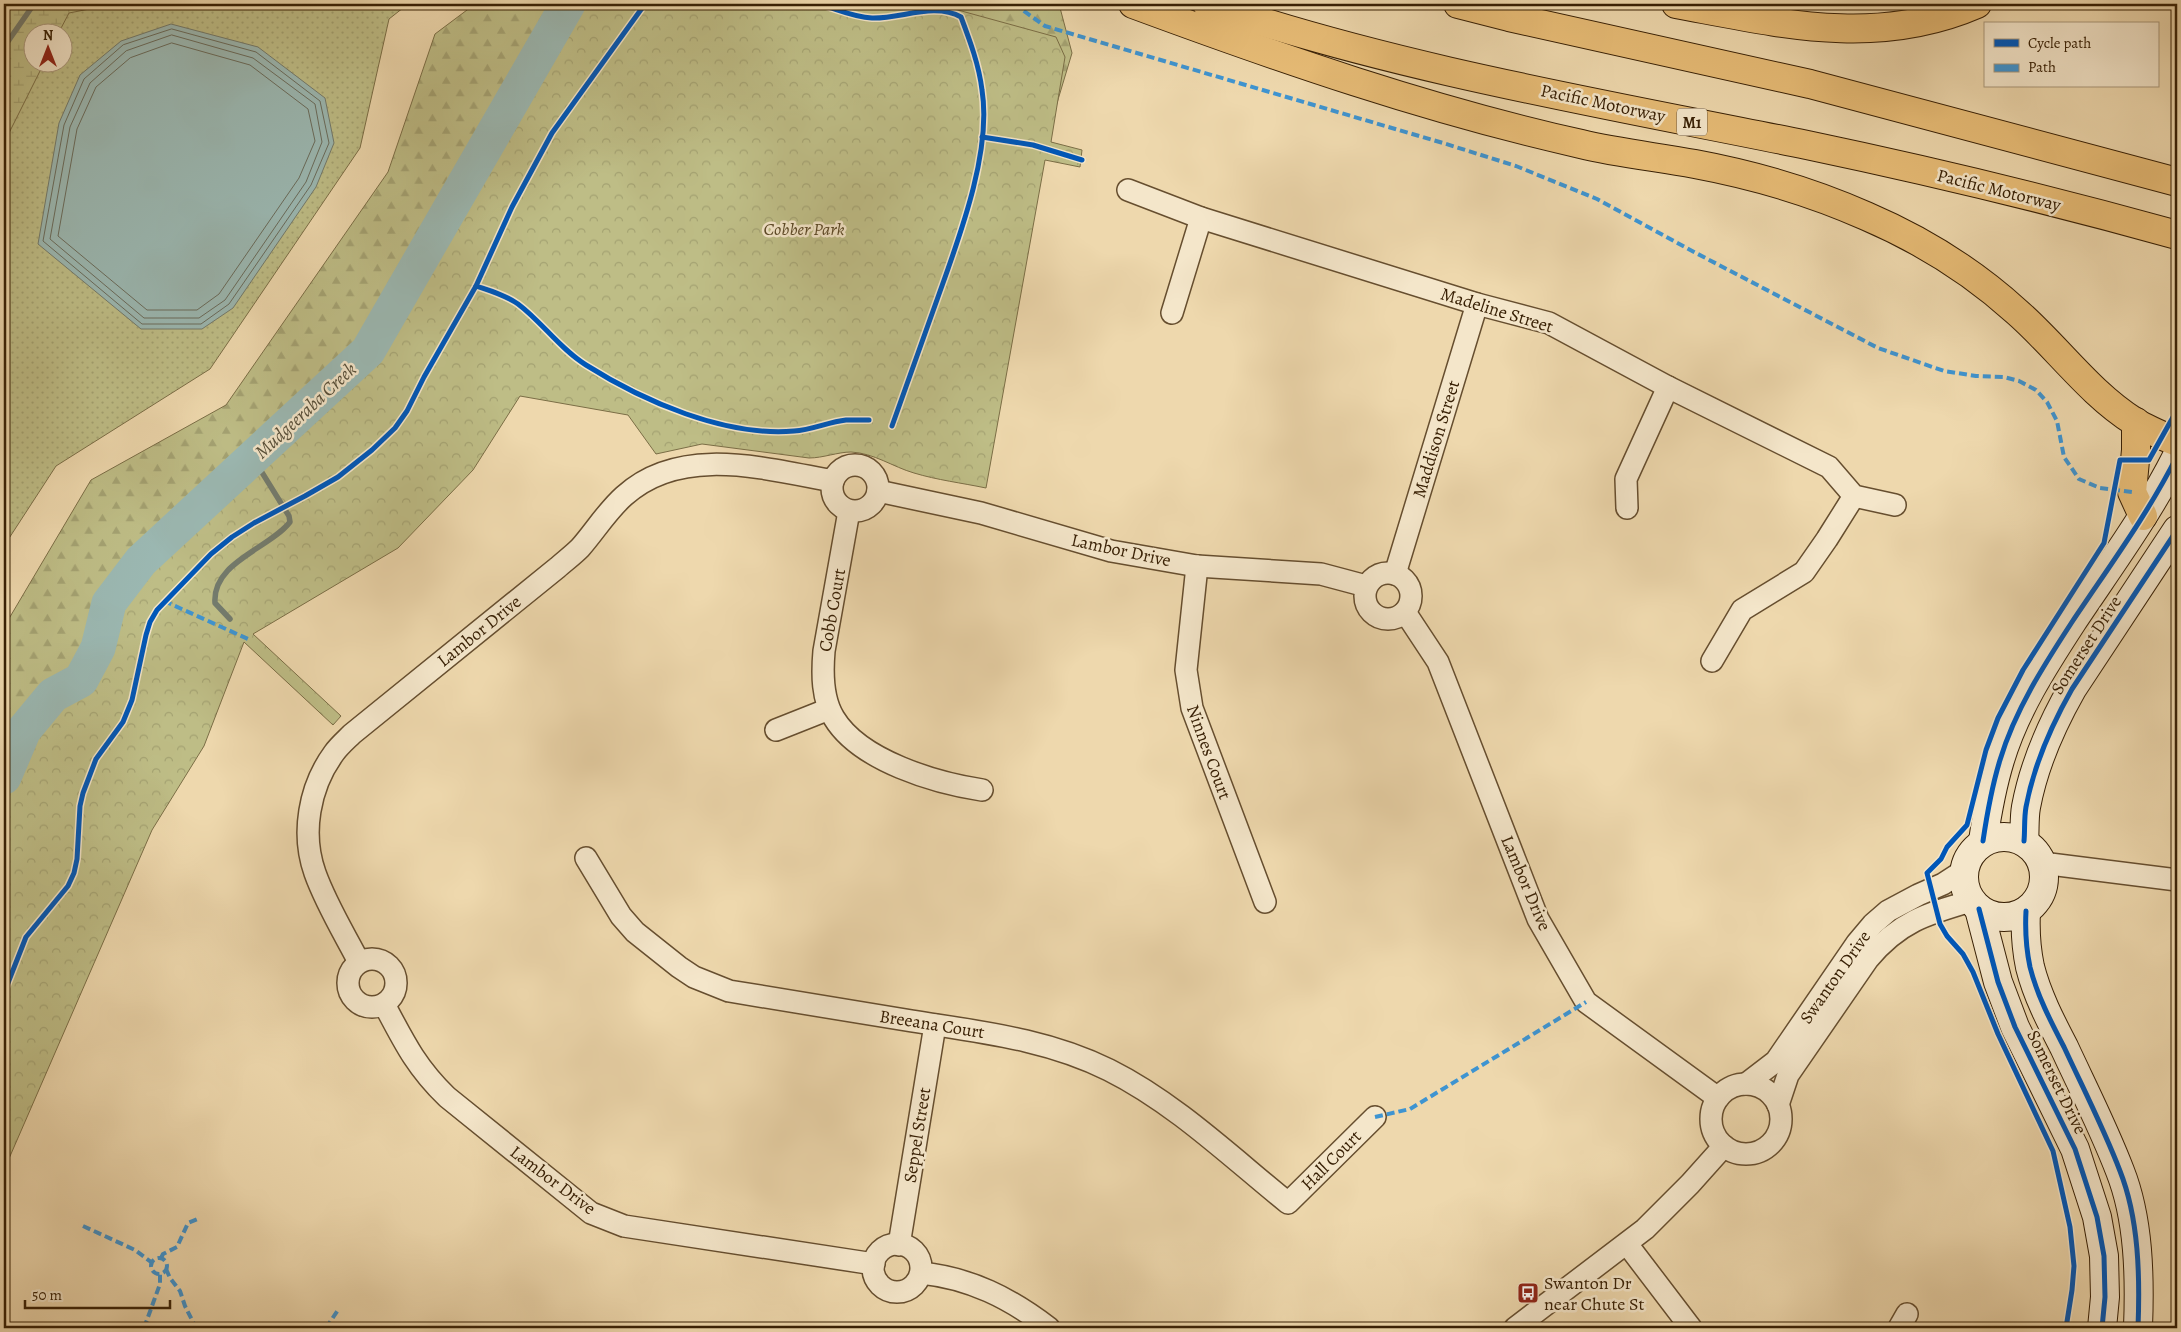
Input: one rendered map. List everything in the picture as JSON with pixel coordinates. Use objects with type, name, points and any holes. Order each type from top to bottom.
[{"type":"highway","points":[[1133,4],[1203,30],[1392,93],[1583,145],[1733,172],[1812,195],[1864,214],[1904,233],[1948,258],[1983,283],[2037,330],[2075,371],[2104,398],[2136,422],[2177,442]]},
{"type":"highway","name":"Pacific Motorway","points":[[1207,4],[1328,41],[1419,64],[1941,175],[2177,235]]},
{"type":"highway","points":[[1458,4],[1810,84],[2177,182]]},
{"type":"highway","points":[[1676,4],[1802,27],[1843,30],[1909,24],[1939,17],[1977,4]]},
{"type":"highway","points":[[2136,422],[2136,450],[2132,492],[2143,516]]},
{"type":"main road","name":"Somerset Drive","points":[[1984,841],[1988,808],[2000,758],[2023,704],[2047,661],[2143,516],[2177,456]]},
{"type":"main road","name":"Somerset Drive","points":[[2024,841],[2026,807],[2046,739],[2057,716],[2072,688],[2177,530]]},
{"type":"main road","points":[[1963,870],[1967,857],[1975,847],[1984,841],[2003,836],[2024,841],[2035,850],[2042,863],[2044,880],[2042,892],[2037,900],[2026,910],[2018,915],[2005,917],[1991,915],[1975,905]]},
{"type":"main road","name":"Somerset Drive","points":[[1963,870],[1964,888],[1975,905],[1998,982],[2015,1027],[2075,1149],[2097,1217],[2104,1256],[2105,1297],[2102,1328]]},
{"type":"main road","name":"Somerset Drive","points":[[2026,910],[2025,934],[2030,968],[2047,1012],[2103,1130],[2121,1174],[2131,1214],[2137,1262],[2138,1328]]},
{"type":"street","name":"Madeline Street","points":[[1128,190],[1201,218],[1477,304],[1549,323],[1668,386],[1830,467],[1854,496]]},
{"type":"street","points":[[1172,313],[1201,218]]},
{"type":"street","name":"Maddison Street","points":[[1394,574],[1477,304]]},
{"type":"street","points":[[1628,508],[1626,480],[1668,386]]},
{"type":"street","name":"Lambor Drive","points":[[359,962],[314,873],[308,826],[311,802],[320,777],[334,753],[352,734],[557,568],[580,548],[610,509],[626,494],[648,480],[683,468],[701,464],[722,463],[832,481]]},
{"type":"street","points":[[858,465],[866,467],[876,477],[878,491],[871,505],[864,510],[849,511],[834,500],[831,490],[832,481],[836,473],[842,468],[858,465]]},
{"type":"street","name":"Lambor Drive","points":[[878,491],[981,513],[1111,551],[1197,566],[1321,574],[1366,586]]},
{"type":"street","points":[[1712,661],[1742,610],[1804,572],[1828,540],[1854,496],[1895,505]]},
{"type":"street","name":"Cobb Court","points":[[849,511],[824,651],[824,685],[829,708],[834,720],[847,733],[878,757],[939,781],[982,790]]},
{"type":"street","name":"Ninnes Court","points":[[1197,566],[1186,670],[1192,708],[1265,902]]},
{"type":"street","points":[[1394,574],[1403,578],[1408,585],[1411,594],[1410,604],[1400,617],[1385,620],[1372,613],[1364,600],[1366,586],[1378,575],[1394,574]]},
{"type":"street","name":"Lambor Drive","points":[[1405,612],[1438,662],[1538,919],[1586,1002],[1718,1098]]},
{"type":"street","points":[[776,730],[829,708]]},
{"type":"street","name":"Breeana Court","points":[[586,858],[621,916],[635,932],[694,977],[729,991],[987,1032],[1039,1044],[1088,1060],[1153,1096],[1288,1203]]},
{"type":"street","points":[[2042,863],[2177,880]]},
{"type":"street","name":"Swanton Drive","points":[[1746,1084],[1776,1061],[1857,944],[1873,924],[1888,910],[1943,884],[1963,870]]},
{"type":"street","name":"Swanton Drive","points":[[1778,1105],[1788,1075],[1868,959],[1882,942],[1906,924],[1936,910],[1975,905]]},
{"type":"street","points":[[372,959],[380,960],[388,964],[393,971],[396,983],[394,992],[384,1004],[372,1007],[363,1005],[352,997],[348,988],[348,979],[351,970],[359,962],[372,959]]},
{"type":"street","name":"Lambor Drive","points":[[384,1004],[414,1061],[429,1080],[447,1097],[591,1213],[624,1226],[874,1264]]},
{"type":"street","name":"Seppel Street","points":[[900,1245],[935,1025]]},
{"type":"street","points":[[1746,1084],[1765,1090],[1778,1105],[1781,1117],[1780,1128],[1775,1139],[1767,1147],[1757,1152],[1745,1154],[1734,1152],[1724,1146],[1715,1136],[1712,1123],[1712,1110],[1718,1098],[1731,1088],[1746,1084]]},
{"type":"street","name":"Hall Court","points":[[1288,1203],[1375,1117]]},
{"type":"street","points":[[1515,1328],[1627,1244],[1666,1208],[1724,1146]]},
{"type":"street","points":[[1627,1244],[1691,1328]]},
{"type":"street","points":[[900,1245],[910,1248],[916,1253],[921,1272],[918,1280],[908,1290],[893,1292],[880,1284],[874,1271],[874,1264],[882,1250],[889,1246],[900,1245]]},
{"type":"street","points":[[921,1272],[954,1278],[991,1291],[1008,1299],[1049,1328]]},
{"type":"green space","points":[[4,4],[408,4],[389,19],[360,148],[210,369],[56,466],[4,546]]},
{"type":"green space","points":[[4,4],[115,4],[69,13],[64,22],[22,22],[22,72],[40,72],[4,143]]},
{"type":"green space","points":[[475,4],[670,4],[608,133],[4,932],[4,627],[91,480],[226,405],[388,172],[435,34]]},
{"type":"green space","name":"Cobber Park","points":[[568,4],[936,4],[1056,37],[1065,57],[1051,142],[1082,150],[1080,167],[1045,160],[986,488],[941,480],[906,470],[868,455],[851,452],[809,458],[702,444],[656,454],[628,415],[520,396],[473,470],[398,548],[253,634],[341,716],[333,725],[244,642],[204,746],[152,830],[4,1170],[4,777],[24,730],[53,695],[81,680],[98,648],[109,603],[141,561],[368,351]]},
{"type":"green space","points":[[906,4],[1059,4],[1072,53],[1048,133]]},
{"type":"water","points":[[171,24],[258,47],[325,98],[334,143],[316,187],[233,308],[202,329],[141,329],[38,244],[59,123],[80,75],[121,41]]},
{"type":"waterway","points":[[4,47],[34,4]]},
{"type":"waterway","name":"Mudgeeraba Creek","points":[[4,777],[24,730],[53,695],[81,680],[98,648],[109,603],[141,561],[368,351],[568,4]]},
{"type":"waterway","points":[[230,619],[215,603],[216,589],[222,577],[243,557],[281,532],[290,522],[289,516],[253,458]]},
{"type":"marked path","points":[[1014,4],[1045,26],[1516,166],[1597,199],[1878,348],[1944,371],[1976,376],[2004,377],[2019,381],[2036,390],[2047,402],[2057,421],[2064,457],[2079,479],[2100,488],[2132,492]]},
{"type":"marked path","points":[[164,601],[248,639]]},
{"type":"marked path","points":[[1375,1117],[1410,1109],[1586,1002]]},
{"type":"marked path","points":[[161,1258],[163,1254],[177,1247],[188,1223],[200,1218]]},
{"type":"marked path","points":[[83,1226],[135,1250],[151,1262]]},
{"type":"marked path","points":[[156,1258],[162,1258],[167,1263],[167,1266],[165,1272],[156,1274],[151,1269],[151,1263],[156,1258]]},
{"type":"marked path","points":[[166,1269],[180,1291],[196,1328]]},
{"type":"marked path","points":[[144,1328],[160,1284],[160,1274]]},
{"type":"marked path","points":[[326,1328],[338,1310]]},
{"type":"cycle path","points":[[4,993],[26,937],[68,886],[74,873],[77,859],[80,806],[83,793],[96,759],[123,722],[132,700],[146,635],[150,622],[157,610],[211,554],[232,537],[338,477],[372,450],[395,428],[407,411],[424,377],[476,286],[512,207],[552,133],[645,4]]},
{"type":"cycle path","points":[[819,4],[872,18],[929,11],[951,13],[961,17],[974,53],[981,81],[984,114],[982,140],[972,195],[892,426]]},
{"type":"cycle path","points":[[982,137],[1033,145],[1082,160]]},
{"type":"cycle path","points":[[476,286],[518,304],[568,351],[586,365],[633,391],[686,414],[740,428],[768,431],[794,431],[839,421],[869,420]]},
{"type":"cycle path","points":[[2066,1328],[2074,1266],[2070,1227],[2053,1151],[1998,1034],[1973,972],[1963,954],[1947,936],[1940,924],[1927,873],[1941,859],[1947,847],[1967,825],[1986,750],[1998,718],[2023,670],[2104,543],[2120,460],[2149,460],[2177,410]]},
{"type":"cycle path","points":[[1983,841],[1997,770],[2006,741],[2022,706],[2061,638],[2141,520],[2177,456]]},
{"type":"cycle path","points":[[2024,841],[2025,811],[2029,791],[2044,746],[2057,717],[2072,689],[2177,530]]},
{"type":"cycle path","points":[[1979,909],[1998,982],[2015,1027],[2075,1149],[2097,1217],[2104,1256],[2105,1297],[2102,1328]]},
{"type":"cycle path","points":[[2026,911],[2028,953],[2036,988],[2114,1155],[2126,1189],[2135,1228],[2137,1248],[2138,1328]]},
{"type":"place","name":"Swanton Dr near Chute St","points":[[1528,1293]]}]
